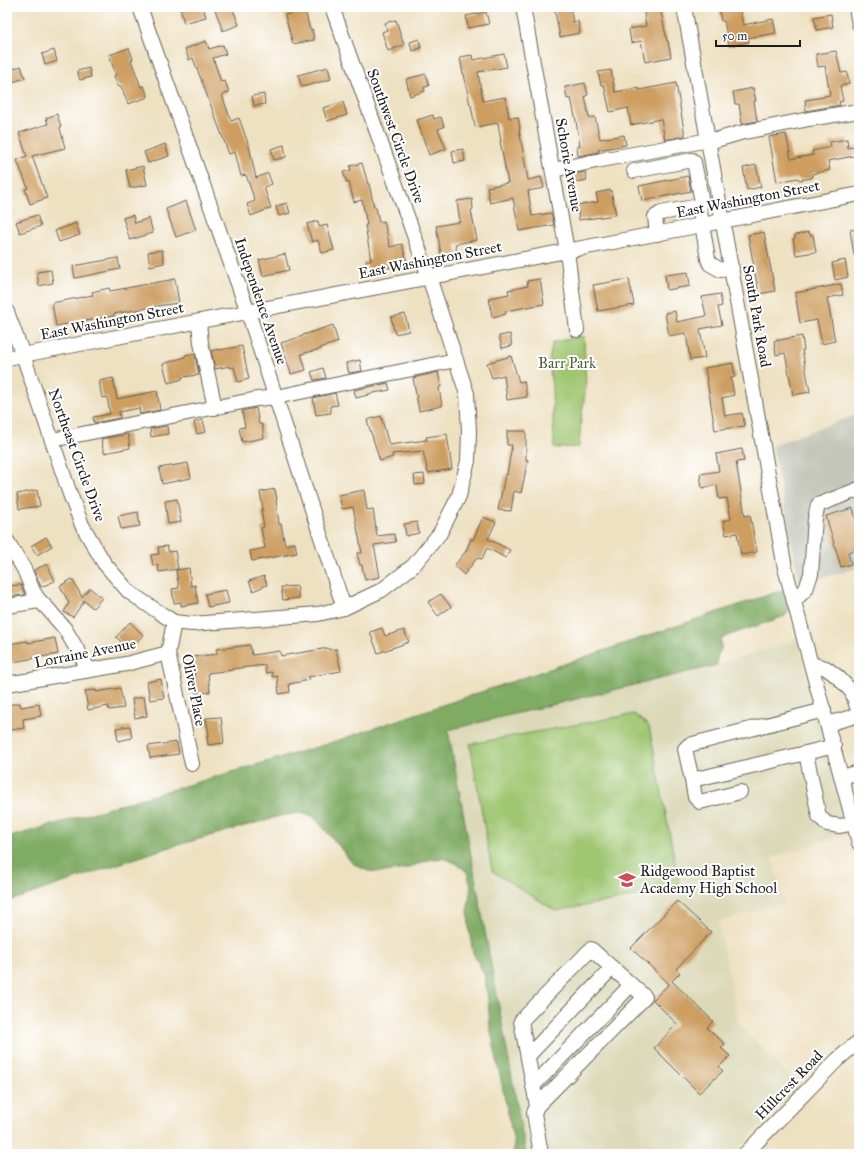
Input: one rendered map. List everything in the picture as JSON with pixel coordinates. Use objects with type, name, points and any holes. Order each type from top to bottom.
[{"type":"street","name":"Independence Avenue","points":[[140,7],[248,312],[344,608]]},
{"type":"street","name":"Southwest Circle Drive","points":[[332,7],[429,277],[456,360]]},
{"type":"street","name":"Schorie Avenue","points":[[523,7],[567,251],[577,330]]},
{"type":"street","name":"South Park Road","points":[[684,7],[785,568],[842,777],[855,818],[859,842]]},
{"type":"street","points":[[856,7],[859,24]]},
{"type":"street","points":[[552,170],[709,141],[809,119],[859,111]]},
{"type":"street","points":[[634,171],[692,160],[694,162],[702,202],[699,206],[708,259],[710,264],[722,270],[732,268]]},
{"type":"street","points":[[699,185],[716,181]]},
{"type":"street","name":"East Washington Street","points":[[7,358],[859,194]]},
{"type":"street","points":[[657,234],[655,217],[661,214],[699,206]]},
{"type":"street","name":"Northeast Circle Drive","points":[[7,312],[70,494],[82,525],[104,563],[129,592],[174,622],[192,624],[310,615],[344,608],[382,590],[413,566],[440,533],[459,496],[468,461],[469,431],[467,394],[456,360]]},
{"type":"street","points":[[199,322],[201,344],[215,408]]},
{"type":"street","points":[[52,440],[257,399],[276,397],[456,360]]},
{"type":"street","points":[[794,601],[806,589],[811,574],[814,518],[818,505],[859,489]]},
{"type":"street","points":[[7,541],[24,569],[39,601],[48,608],[65,629],[89,670]]},
{"type":"street","points":[[7,606],[39,601]]},
{"type":"street","name":"Oliver Place","points":[[174,622],[168,653],[192,764]]},
{"type":"street","name":"Lorraine Avenue","points":[[7,684],[126,664],[168,653]]},
{"type":"street","points":[[740,792],[700,802],[695,797],[685,749],[689,745],[826,717],[859,714],[852,692],[838,676],[826,668],[811,664]]},
{"type":"street","points":[[692,780],[834,746]]},
{"type":"street","points":[[806,753],[819,816],[828,824],[840,826],[855,818]]},
{"type":"street","points":[[842,777],[859,772]]},
{"type":"street","points":[[537,1106],[521,1021],[591,949],[645,997],[537,1106],[534,1113],[541,1154]]},
{"type":"street","points":[[528,1056],[612,968]]},
{"type":"street","points":[[533,1086],[631,984]]},
{"type":"street","name":"Hillcrest Road","points":[[745,1154],[837,1060],[859,1041]]},
{"type":"shaded area","points":[[859,414],[859,568],[800,584],[772,445]]},
{"type":"shaded area","name":"Ridgewood Baptist Academy High School","points":[[797,639],[848,833],[772,858],[784,903],[718,922],[739,1024],[799,1087],[733,1154],[526,1154],[448,730],[717,665]]},
{"type":"green space","name":"Barr Park","points":[[584,336],[586,387],[579,447],[554,448],[552,388],[549,360],[553,342]]},
{"type":"green space","points":[[783,590],[789,611],[785,616],[721,638],[721,649],[717,657],[717,665],[448,730],[526,1154],[514,1154],[514,1143],[490,1027],[484,974],[473,953],[469,930],[468,906],[471,887],[467,872],[456,863],[442,858],[428,860],[405,869],[385,872],[368,871],[352,863],[313,816],[300,813],[280,816],[157,851],[7,902],[7,838],[327,744]]},
{"type":"green space","points":[[634,714],[649,726],[680,888],[556,911],[492,871],[470,744]]},
{"type":"building","points":[[203,7],[206,17],[184,23],[180,8]]},
{"type":"building","points":[[214,7],[232,7],[239,25],[223,31]]},
{"type":"building","points":[[554,7],[570,7],[573,22],[578,21],[580,33],[560,37]]},
{"type":"building","points":[[643,7],[660,7],[671,57],[645,62],[641,41],[631,43],[629,29],[646,26]]},
{"type":"building","points":[[739,7],[743,25],[773,19],[776,33],[748,38],[749,42],[729,46],[724,21],[721,21],[719,9]]},
{"type":"building","points":[[305,10],[310,30],[312,29],[314,40],[293,44],[285,15]]},
{"type":"building","points":[[486,12],[489,24],[468,28],[466,16]]},
{"type":"building","points":[[831,14],[833,27],[817,30],[814,17]]},
{"type":"building","points":[[396,20],[404,45],[388,51],[382,32],[387,30],[385,23]]},
{"type":"building","points":[[419,39],[421,48],[412,51],[410,42]]},
{"type":"building","points":[[206,41],[209,49],[223,45],[226,54],[213,58],[221,82],[225,81],[229,92],[222,95],[231,121],[239,118],[249,146],[256,178],[268,173],[272,184],[264,187],[271,208],[251,216],[247,204],[255,201],[246,175],[241,176],[235,152],[229,154],[193,58],[189,60],[185,49]]},
{"type":"building","points":[[129,48],[133,59],[131,60],[141,87],[144,86],[148,97],[128,104],[121,86],[118,87],[114,76],[116,75],[109,55]]},
{"type":"building","points":[[54,50],[57,61],[45,65],[42,54]]},
{"type":"building","points":[[836,51],[841,73],[847,72],[849,84],[840,86],[843,101],[839,102],[840,105],[806,111],[805,100],[830,95],[825,66],[818,67],[816,54]]},
{"type":"building","points":[[504,54],[507,67],[478,72],[483,101],[505,97],[509,118],[518,117],[528,180],[541,177],[544,188],[528,191],[532,216],[551,213],[554,225],[519,231],[513,198],[490,203],[487,187],[508,183],[498,123],[475,127],[460,57],[472,55],[473,60]]},
{"type":"building","points":[[21,66],[25,78],[7,84],[7,71]]},
{"type":"building","points":[[328,67],[331,79],[302,87],[298,75]]},
{"type":"building","points":[[89,68],[91,77],[80,80],[77,71]]},
{"type":"building","points":[[611,70],[615,92],[639,88],[639,90],[676,83],[685,136],[665,140],[661,119],[631,125],[628,108],[610,112],[604,85],[601,85],[598,72]]},
{"type":"building","points":[[426,74],[429,86],[424,87],[425,91],[410,96],[406,79]]},
{"type":"building","points":[[585,83],[588,95],[585,96],[589,118],[595,117],[600,139],[624,135],[626,145],[598,150],[599,152],[578,156],[577,146],[580,146],[576,121],[571,98],[567,99],[565,87]]},
{"type":"building","points":[[753,88],[756,101],[754,101],[757,121],[742,124],[739,104],[735,104],[733,92]]},
{"type":"building","points":[[264,94],[265,104],[254,106],[252,96]]},
{"type":"building","points":[[343,102],[347,115],[327,121],[323,108]]},
{"type":"building","points":[[57,114],[65,148],[32,156],[47,198],[30,204],[25,189],[28,188],[17,160],[27,156],[19,133],[48,124],[46,118]]},
{"type":"building","points":[[433,115],[434,119],[441,117],[444,127],[438,129],[446,149],[429,155],[417,120]]},
{"type":"building","points":[[786,134],[791,159],[813,155],[812,151],[831,147],[830,142],[847,139],[848,148],[859,146],[859,155],[828,161],[830,170],[812,174],[812,178],[799,180],[798,178],[777,182],[769,137]]},
{"type":"building","points":[[165,144],[169,156],[148,163],[144,152]]},
{"type":"building","points":[[284,145],[286,157],[274,160],[271,149]]},
{"type":"building","points":[[463,149],[465,161],[454,163],[452,151]]},
{"type":"building","points":[[362,163],[369,184],[374,207],[376,207],[379,222],[384,221],[390,247],[402,244],[407,262],[368,274],[366,260],[371,260],[365,225],[367,225],[362,200],[354,202],[349,182],[347,183],[343,172],[351,170],[350,166]]},
{"type":"building","points":[[756,165],[761,187],[747,190],[743,168]]},
{"type":"building","points":[[143,166],[147,185],[130,188],[126,170]]},
{"type":"building","points":[[585,172],[587,180],[571,183],[570,175]]},
{"type":"building","points":[[688,176],[691,191],[642,201],[639,186]]},
{"type":"building","points":[[611,190],[616,215],[579,220],[577,205],[598,202],[596,193]]},
{"type":"building","points":[[472,199],[473,209],[471,210],[477,240],[455,244],[458,256],[442,259],[436,226],[459,222],[457,201]]},
{"type":"building","points":[[186,201],[196,230],[176,237],[166,209]]},
{"type":"building","points":[[287,203],[290,213],[279,216],[276,206]]},
{"type":"building","points":[[37,215],[41,226],[20,233],[16,222]]},
{"type":"building","points":[[133,215],[135,223],[149,218],[153,233],[130,240],[123,218]]},
{"type":"building","points":[[318,221],[319,227],[327,225],[334,250],[322,253],[318,240],[312,242],[307,224]]},
{"type":"building","points":[[76,223],[80,235],[59,242],[55,231]]},
{"type":"building","points":[[859,229],[859,254],[854,255],[850,230]]},
{"type":"building","points":[[764,232],[775,291],[759,294],[748,235]]},
{"type":"building","points":[[809,232],[810,235],[813,235],[816,252],[796,255],[793,239],[795,238],[795,235]]},
{"type":"building","points":[[162,250],[164,263],[150,266],[148,252]]},
{"type":"building","points":[[285,254],[289,270],[263,276],[259,260]]},
{"type":"building","points":[[118,258],[120,269],[75,278],[73,266]]},
{"type":"building","points":[[845,260],[848,277],[835,280],[832,263]]},
{"type":"building","points":[[51,270],[53,283],[39,286],[37,272]]},
{"type":"building","points":[[688,272],[690,286],[667,290],[665,275]]},
{"type":"building","points":[[175,279],[179,303],[56,326],[52,303],[93,295],[92,292],[109,288],[110,291]]},
{"type":"building","points":[[540,279],[544,304],[505,311],[506,314],[492,317],[489,298],[509,294],[508,290],[528,286],[527,281]]},
{"type":"building","points":[[629,279],[634,305],[598,311],[593,285]]},
{"type":"building","points":[[841,284],[843,295],[827,298],[835,341],[822,344],[817,320],[800,323],[795,293]]},
{"type":"building","points":[[720,294],[722,306],[718,307],[722,325],[700,329],[705,358],[690,360],[686,333],[669,336],[665,313],[675,311],[677,322],[706,316],[702,297]]},
{"type":"building","points":[[405,314],[409,331],[395,334],[391,317]]},
{"type":"building","points":[[333,325],[338,342],[320,348],[321,349],[301,354],[306,370],[291,374],[281,343]]},
{"type":"building","points":[[510,334],[512,346],[502,348],[499,336]]},
{"type":"building","points":[[802,336],[804,350],[802,350],[810,392],[793,395],[785,353],[776,355],[774,341]]},
{"type":"building","points":[[242,346],[249,379],[238,382],[234,367],[230,368],[230,366],[215,369],[211,351]]},
{"type":"building","points":[[195,354],[199,375],[182,377],[183,379],[168,383],[163,364],[185,357],[185,355]]},
{"type":"building","points":[[511,356],[519,382],[524,381],[527,397],[507,400],[504,375],[492,378],[487,363]]},
{"type":"building","points":[[360,360],[362,371],[349,373],[346,363]]},
{"type":"building","points":[[733,363],[735,377],[731,378],[734,395],[722,398],[725,416],[742,413],[745,426],[715,430],[705,368]]},
{"type":"building","points":[[323,368],[326,378],[314,380],[311,372]]},
{"type":"building","points":[[438,372],[441,387],[439,388],[442,406],[419,411],[413,378]]},
{"type":"building","points":[[113,378],[117,399],[157,391],[160,410],[140,414],[139,408],[119,412],[120,418],[94,423],[93,417],[110,414],[107,397],[102,398],[99,381]]},
{"type":"building","points":[[388,383],[390,390],[356,398],[354,390]]},
{"type":"building","points":[[335,393],[338,405],[330,406],[331,413],[316,415],[313,398]]},
{"type":"building","points":[[256,408],[259,424],[262,424],[264,438],[242,442],[239,428],[245,427],[242,411]]},
{"type":"building","points":[[381,416],[389,445],[427,440],[426,437],[447,434],[452,469],[428,473],[423,451],[392,454],[393,457],[380,461],[367,420]]},
{"type":"building","points":[[203,420],[206,432],[197,434],[194,422]]},
{"type":"building","points":[[167,426],[168,434],[151,437],[150,429]]},
{"type":"building","points":[[507,431],[526,431],[526,460],[528,460],[521,493],[514,491],[511,511],[498,510],[505,475],[507,475],[512,445],[507,445]]},
{"type":"building","points":[[128,434],[130,448],[104,453],[101,439]]},
{"type":"building","points":[[742,449],[744,461],[736,462],[745,516],[750,515],[757,552],[741,555],[737,533],[726,535],[723,521],[731,519],[727,498],[719,499],[717,485],[702,488],[700,474],[719,471],[716,454]]},
{"type":"building","points":[[188,463],[191,478],[162,484],[159,468]]},
{"type":"building","points":[[424,474],[425,484],[415,485],[414,475]]},
{"type":"building","points":[[275,489],[279,524],[281,524],[285,545],[295,543],[297,553],[252,561],[250,551],[265,548],[261,528],[264,527],[260,492]]},
{"type":"building","points":[[37,490],[40,506],[19,509],[17,494]]},
{"type":"building","points":[[364,490],[367,510],[373,509],[377,536],[394,534],[396,542],[374,545],[380,577],[365,580],[362,565],[360,565],[357,553],[362,553],[353,507],[342,509],[339,495]]},
{"type":"building","points":[[177,499],[181,522],[168,524],[165,501]]},
{"type":"building","points":[[853,508],[857,524],[859,523],[859,548],[848,552],[851,564],[841,567],[826,516]]},
{"type":"building","points":[[138,512],[140,526],[121,529],[118,516]]},
{"type":"building","points":[[483,517],[496,522],[488,539],[510,550],[506,558],[487,548],[482,559],[477,558],[464,575],[454,566],[466,551],[471,539],[473,540]]},
{"type":"building","points":[[417,522],[419,533],[406,536],[404,524]]},
{"type":"building","points":[[46,537],[52,546],[37,555],[31,546]]},
{"type":"building","points":[[167,546],[169,552],[175,551],[178,569],[159,572],[158,565],[153,566],[151,555],[159,554],[158,547]]},
{"type":"building","points":[[47,564],[55,581],[41,587],[34,570]]},
{"type":"building","points":[[189,568],[191,586],[195,585],[198,603],[181,606],[181,602],[174,603],[172,589],[179,588],[176,570]]},
{"type":"building","points":[[264,576],[267,585],[253,591],[249,581]]},
{"type":"building","points":[[72,579],[82,597],[90,588],[102,598],[93,608],[83,600],[84,601],[73,617],[64,612],[69,603],[60,586]]},
{"type":"building","points":[[21,585],[25,595],[7,597],[7,586]]},
{"type":"building","points":[[297,586],[299,598],[283,600],[281,587]]},
{"type":"building","points":[[226,590],[229,603],[208,607],[205,594]]},
{"type":"building","points":[[441,594],[451,607],[438,616],[428,602]]},
{"type":"building","points":[[130,622],[143,635],[130,650],[116,637]]},
{"type":"building","points":[[382,628],[385,636],[404,630],[409,642],[378,653],[370,632]]},
{"type":"building","points":[[55,638],[58,654],[7,663],[7,644],[28,641],[28,643]]},
{"type":"building","points":[[250,645],[252,655],[280,651],[281,656],[328,648],[329,650],[336,649],[341,671],[308,677],[309,680],[289,684],[290,692],[279,694],[277,676],[272,677],[272,672],[266,673],[265,665],[232,669],[208,673],[210,692],[196,693],[193,657],[217,654],[216,649]]},
{"type":"building","points":[[161,679],[164,698],[150,700],[147,682]]},
{"type":"building","points":[[120,688],[124,708],[109,710],[108,706],[88,710],[85,691],[96,690],[96,692]]},
{"type":"building","points":[[144,697],[147,716],[135,718],[132,699]]},
{"type":"building","points":[[20,703],[21,707],[39,704],[41,716],[23,719],[24,728],[10,730],[7,705]]},
{"type":"building","points":[[221,717],[224,743],[208,745],[207,735],[209,735],[206,718]]},
{"type":"building","points":[[130,726],[132,738],[118,741],[116,728]]},
{"type":"building","points":[[177,742],[179,754],[150,758],[148,746]]},
{"type":"building","points":[[677,901],[711,932],[676,969],[680,973],[672,981],[713,1021],[707,1028],[725,1044],[721,1048],[730,1056],[719,1067],[723,1071],[699,1093],[654,1048],[677,1024],[653,1000],[669,984],[631,948]]},
{"type":"place","name":"Ridgewood Baptist Academy High School","points":[[627,880]]}]
